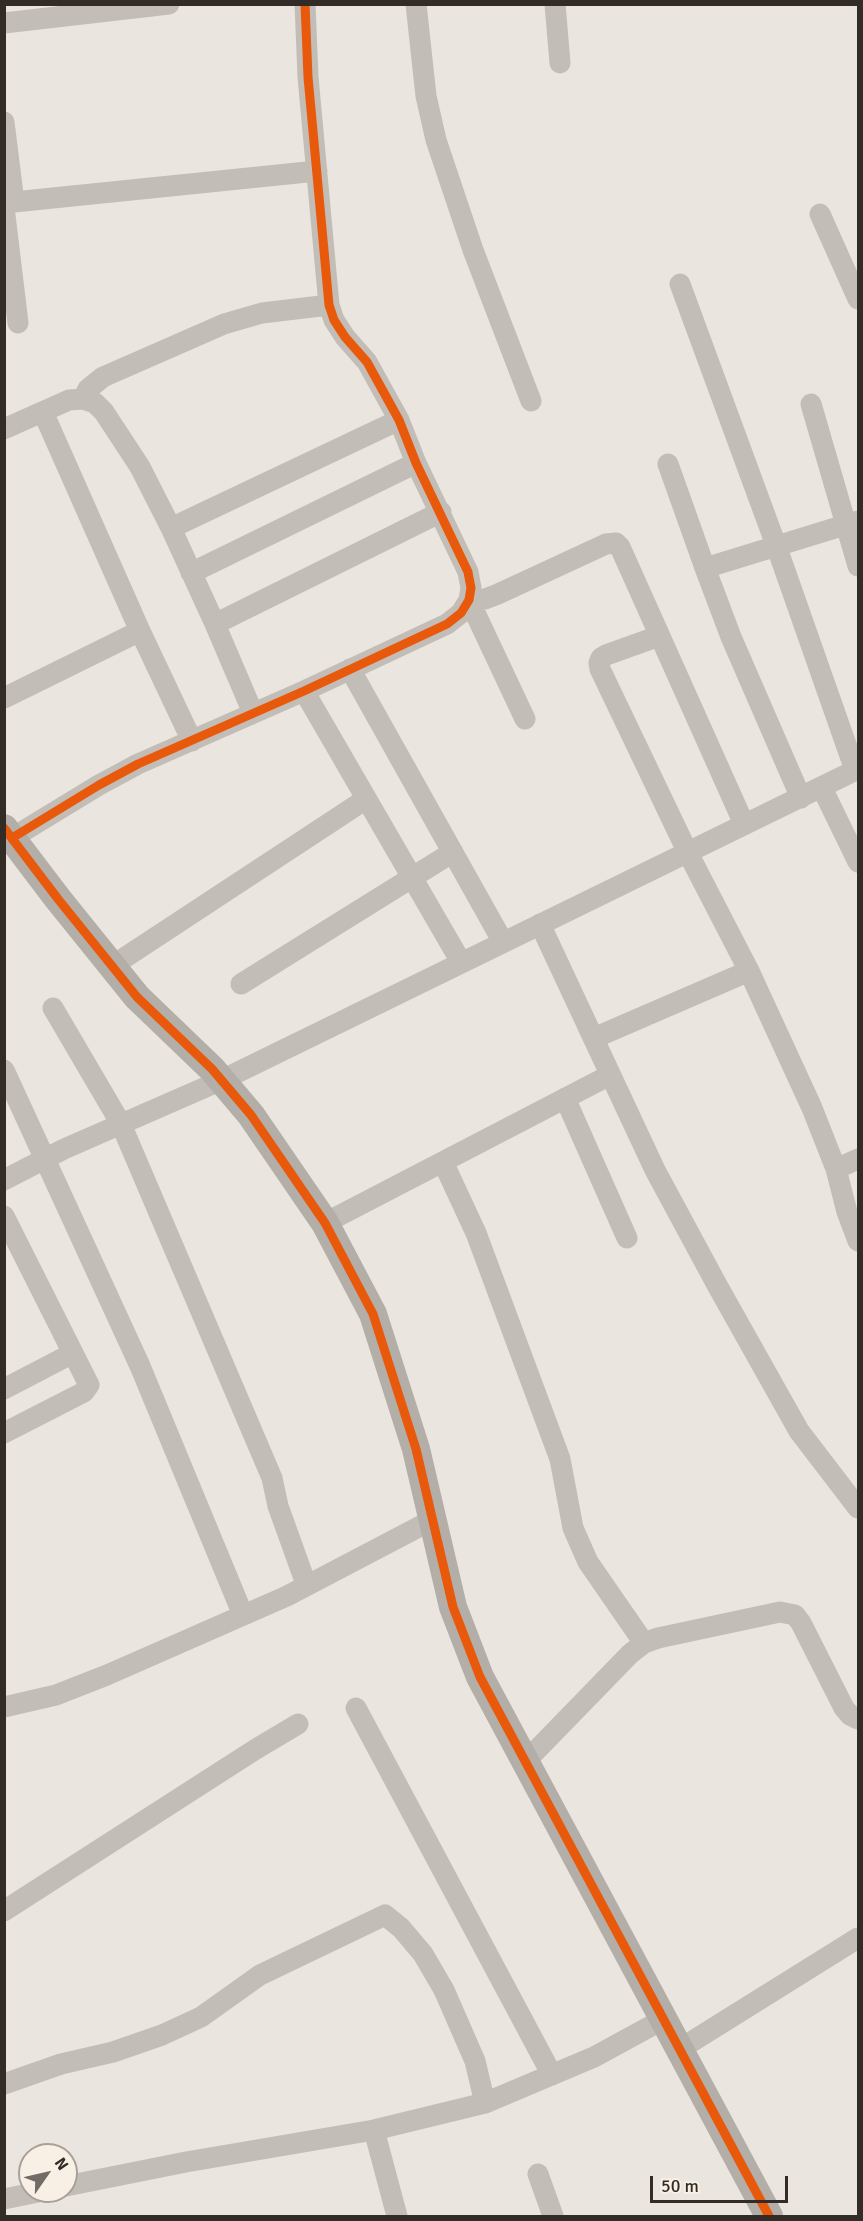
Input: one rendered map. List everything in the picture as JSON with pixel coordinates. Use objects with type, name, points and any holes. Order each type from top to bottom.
[{"type":"street","points":[[4,23],[170,4]]},
{"type":"street","points":[[305,4],[308,77],[329,305],[334,320],[345,338],[367,362],[399,420],[416,463],[468,572],[471,588],[469,600],[462,613],[447,624],[304,691],[138,764],[8,833],[137,998],[212,1069],[251,1115],[325,1223],[373,1314],[416,1449],[453,1607],[480,1677],[769,2217]]},
{"type":"street","points":[[416,4],[426,96],[436,140],[473,250],[531,401]]},
{"type":"street","points":[[555,4],[560,63]]},
{"type":"street","points":[[4,122],[18,323]]},
{"type":"street","points":[[8,204],[317,171]]},
{"type":"street","points":[[819,214],[858,298]]},
{"type":"street","points":[[4,1180],[46,1158],[222,1080],[687,851],[822,788],[856,769],[680,284]]},
{"type":"street","points":[[83,399],[88,389],[103,377],[224,324],[262,313],[329,305]]},
{"type":"street","points":[[4,429],[69,400],[83,399],[95,403],[115,425],[140,467],[171,528],[253,713]]},
{"type":"street","points":[[811,404],[853,522],[858,566]]},
{"type":"street","points":[[43,412],[140,631],[192,741]]},
{"type":"street","points":[[171,528],[399,420]]},
{"type":"street","points":[[191,573],[416,463]]},
{"type":"street","points":[[668,464],[728,628],[801,798]]},
{"type":"street","points":[[215,624],[441,512]]},
{"type":"street","points":[[705,568],[776,544],[853,522]]},
{"type":"street","points":[[469,600],[484,599],[498,594],[606,544],[616,543],[620,547],[744,824]]},
{"type":"street","points":[[469,600],[525,719]]},
{"type":"street","points":[[4,698],[140,631]]},
{"type":"street","points":[[659,636],[606,655],[599,663],[687,851],[749,971],[812,1108],[836,1169],[847,1212],[858,1240]]},
{"type":"street","points":[[350,669],[503,942]]},
{"type":"street","points":[[304,691],[461,962]]},
{"type":"street","points":[[822,788],[858,862]]},
{"type":"street","points":[[112,966],[366,799]]},
{"type":"street","points":[[241,984],[453,852]]},
{"type":"street","points":[[540,924],[661,1180],[717,1285],[793,1421],[858,1508]]},
{"type":"street","points":[[594,1038],[749,971]]},
{"type":"street","points":[[53,1008],[121,1124],[272,1478],[278,1506],[306,1584]]},
{"type":"street","points":[[4,1070],[140,1366],[243,1615]]},
{"type":"street","points":[[325,1223],[610,1075]]},
{"type":"street","points":[[565,1098],[627,1238]]},
{"type":"street","points":[[836,1169],[858,1159]]},
{"type":"street","points":[[443,1162],[477,1233],[560,1459],[573,1528],[588,1562],[644,1643]]},
{"type":"street","points":[[4,1216],[89,1385],[84,1392],[4,1433]]},
{"type":"street","points":[[4,1389],[73,1353]]},
{"type":"street","points":[[4,1707],[66,1691],[287,1596],[306,1584],[432,1520]]},
{"type":"street","points":[[526,1761],[630,1654],[644,1643],[669,1635],[780,1612],[795,1616],[801,1623],[844,1708],[858,1719]]},
{"type":"street","points":[[356,1708],[552,2075]]},
{"type":"street","points":[[4,1911],[255,1749],[298,1724]]},
{"type":"street","points":[[4,2084],[61,2064],[113,2052],[162,2035],[201,2017],[260,1975],[385,1915],[401,1928],[423,1954],[444,1990],[475,2061],[485,2103]]},
{"type":"street","points":[[680,2049],[858,1938]]},
{"type":"street","points":[[78,2184],[186,2162],[374,2130],[485,2103],[594,2057],[662,2020]]},
{"type":"street","points":[[374,2130],[397,2217]]},
{"type":"street","points":[[538,2174],[552,2217]]},
{"type":"cycle path","points":[[12,838],[138,764],[304,691],[447,624],[461,613],[469,600],[471,588],[468,572],[416,463],[399,420],[367,362],[345,337],[334,320],[329,305],[308,77],[305,4]]},
{"type":"cycle path","points":[[4,828],[137,997],[212,1069],[251,1115],[325,1223],[373,1314],[416,1449],[453,1607],[480,1677],[769,2216]]}]
